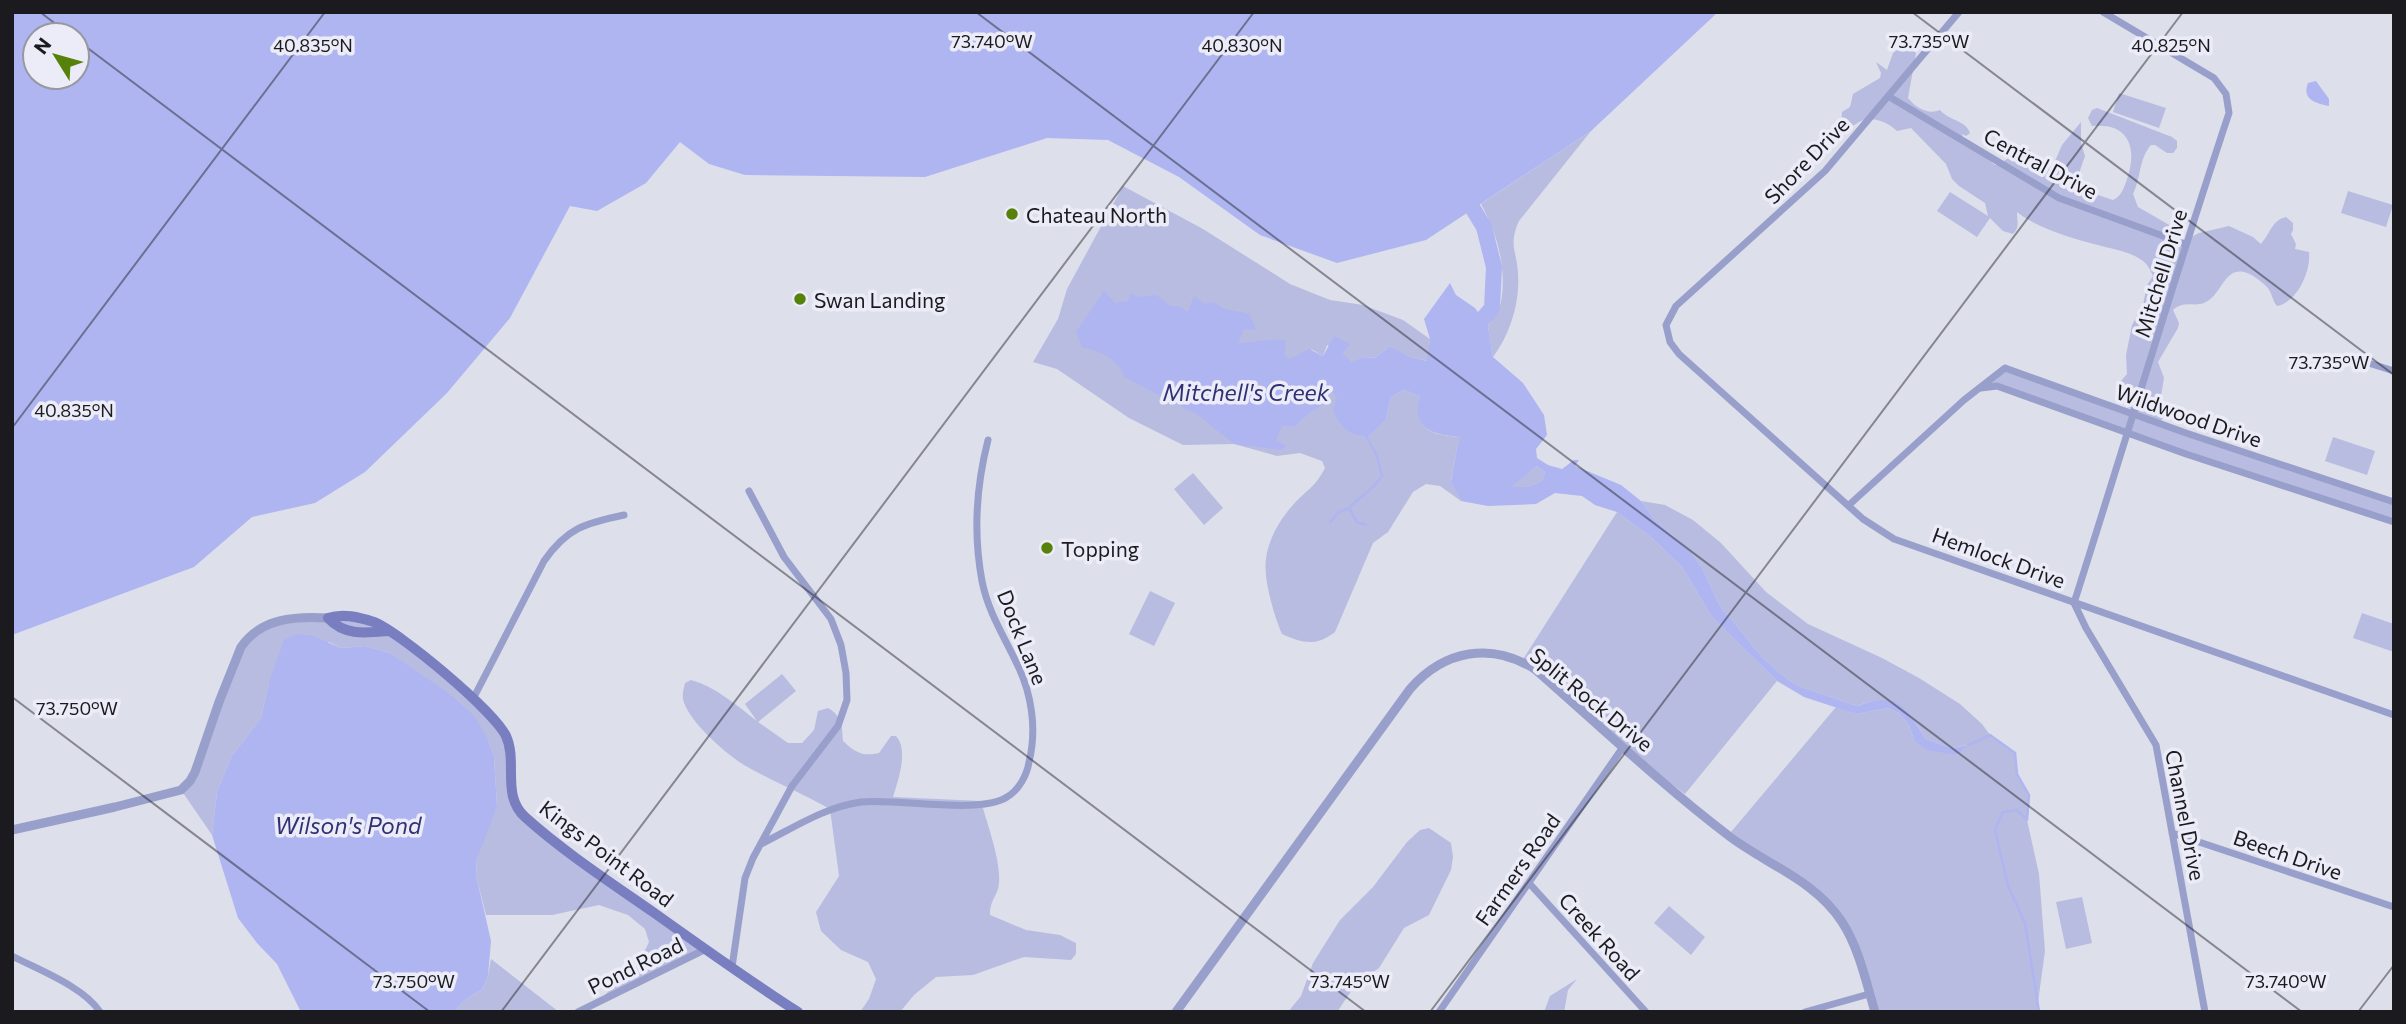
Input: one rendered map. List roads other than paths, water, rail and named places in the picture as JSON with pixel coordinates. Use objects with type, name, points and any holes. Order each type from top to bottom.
[{"type":"main road","name":"Kings Point Road","points":[[388,631],[354,633],[338,629],[328,618],[337,615],[376,623],[408,643],[492,717],[505,735],[509,748],[512,793],[523,815],[609,881],[798,1012]]},
{"type":"street","name":"Shore Drive","points":[[1668,322],[1676,306],[1825,171],[1959,12]]},
{"type":"street","name":"Mitchell Drive","points":[[2074,603],[2229,113],[2226,94],[2214,78],[2103,12]]},
{"type":"street","name":"Central Drive","points":[[1888,96],[2059,198],[2186,244]]},
{"type":"street","name":"Hemlock Drive","points":[[1668,322],[1667,333],[1679,354],[1871,525],[1894,539],[2394,715]]},
{"type":"street","points":[[2359,360],[2394,371]]},
{"type":"street","name":"Wildwood Drive","points":[[1849,505],[2005,368],[2134,415],[2394,502]]},
{"type":"street","name":"Wildwood Drive","points":[[1980,388],[1997,386],[2394,522]]},
{"type":"street","name":"Dock Lane","points":[[763,843],[817,815],[844,805],[878,801],[982,805],[1007,797],[1022,781],[1032,750],[1031,710],[1018,665],[988,605],[979,552],[976,498],[988,440]]},
{"type":"street","points":[[732,967],[745,878],[753,859],[792,786],[838,726],[847,700],[846,673],[839,635],[831,619],[784,558],[748,491]]},
{"type":"street","points":[[473,699],[544,561],[556,544],[577,527],[624,515]]},
{"type":"street","name":"Channel Drive","points":[[2074,603],[2156,746],[2205,1012]]},
{"type":"street","name":"Kings Point Road","points":[[12,830],[181,790],[195,772],[219,702],[246,639],[258,629],[276,621],[328,618]]},
{"type":"street","name":"Split Rock Drive","points":[[1176,1012],[1397,705],[1421,676],[1434,666],[1454,657],[1471,654],[1495,654],[1520,659],[1536,670],[1727,834],[1795,877],[1825,902],[1842,922],[1851,940],[1875,1012]]},
{"type":"street","name":"Farmers Road","points":[[1439,1012],[1623,747]]},
{"type":"street","name":"Beech Drive","points":[[2172,832],[2394,906]]},
{"type":"street","name":"Creek Road","points":[[1528,883],[1646,1012]]},
{"type":"street","name":"Pond Road","points":[[578,1012],[706,949]]},
{"type":"street","points":[[12,956],[73,988],[92,1001],[100,1012]]},
{"type":"street","points":[[1805,1012],[1869,994]]},
{"type":"water","points":[[12,12],[1718,12],[1591,131],[1426,240],[1337,263],[1260,235],[1179,177],[1108,140],[1047,138],[925,177],[745,175],[709,164],[680,142],[646,183],[597,211],[570,206],[510,318],[447,393],[365,472],[315,503],[252,517],[194,567],[12,635]]},
{"type":"water","points":[[2316,81],[2329,99],[2329,106],[2314,102],[2308,97],[2308,83]]},
{"type":"water","name":"Mitchell's Creek","points":[[1450,283],[1456,295],[1475,308],[1488,326],[1493,357],[1523,383],[1544,415],[1547,435],[1536,449],[1537,458],[1562,469],[1574,460],[1579,460],[1575,466],[1621,485],[1641,501],[1655,520],[1691,552],[1702,568],[1720,606],[1762,657],[1787,679],[1801,687],[1857,706],[1882,700],[1892,701],[1906,710],[1926,739],[1951,748],[1969,745],[1956,755],[1927,750],[1914,740],[1909,725],[1899,713],[1888,708],[1856,714],[1804,697],[1777,681],[1712,617],[1682,567],[1651,537],[1617,512],[1595,505],[1582,496],[1555,493],[1536,504],[1488,506],[1461,501],[1451,481],[1461,437],[1435,433],[1424,426],[1418,414],[1420,396],[1404,390],[1391,397],[1386,419],[1369,436],[1356,434],[1343,427],[1333,411],[1337,397],[1330,389],[1320,395],[1322,405],[1295,426],[1282,426],[1276,440],[1286,446],[1281,450],[1234,444],[1198,415],[1124,377],[1108,356],[1082,347],[1076,332],[1104,291],[1115,303],[1128,301],[1131,294],[1140,297],[1156,295],[1171,306],[1178,306],[1188,312],[1194,296],[1205,304],[1213,302],[1225,309],[1249,314],[1256,330],[1244,329],[1238,343],[1286,341],[1284,355],[1290,359],[1309,349],[1323,356],[1334,336],[1350,344],[1343,353],[1352,363],[1362,357],[1375,358],[1390,346],[1407,356],[1427,361],[1430,339],[1424,319]],"holes":[[[1537,466],[1545,472],[1542,481],[1527,487],[1511,487]]]},
{"type":"water","name":"Wilson's Pond","points":[[296,634],[313,636],[341,648],[365,646],[390,653],[451,695],[474,716],[488,740],[494,756],[497,807],[477,858],[476,875],[491,941],[488,976],[482,990],[467,999],[455,1012],[301,1012],[277,964],[238,918],[212,835],[217,792],[231,757],[261,718],[269,682],[284,640]]},
{"type":"waterway","name":"Mitchell's Creek","points":[[1469,335],[1492,308],[1494,267],[1484,227],[1473,209]]},
{"type":"waterway","points":[[1366,436],[1377,456],[1382,476],[1349,508],[1357,522],[1366,525]]},
{"type":"waterway","points":[[1330,522],[1339,512],[1349,508]]},
{"type":"waterway","name":"Mitchell's Creek","points":[[1969,745],[1990,735],[2015,753],[2017,774],[2029,795],[2027,820],[2017,810],[2003,812],[1995,830],[2008,886],[2025,923],[2039,1012]]},
{"type":"place","name":"Chateau North","points":[[1012,214]]},
{"type":"place","name":"Swan Landing","points":[[800,299]]},
{"type":"place","name":"Topping","points":[[1047,548]]}]
